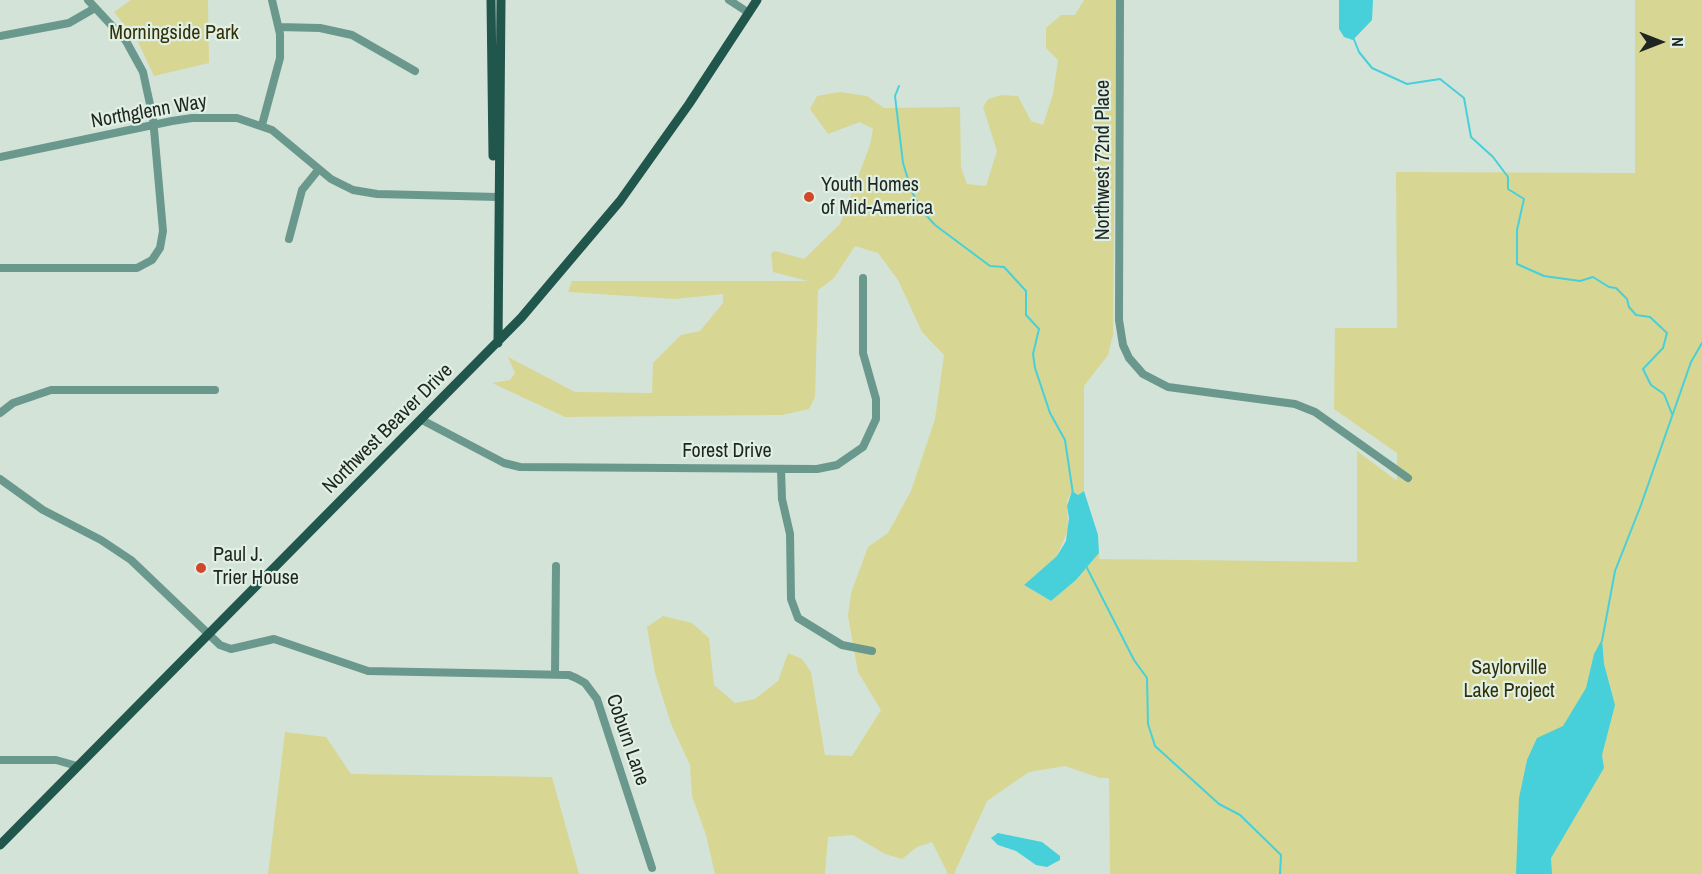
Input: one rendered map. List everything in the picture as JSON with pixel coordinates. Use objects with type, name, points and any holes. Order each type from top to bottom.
[{"type":"main road","points":[[491,0],[494,174],[498,197]]},
{"type":"main road","points":[[498,343],[501,0]]},
{"type":"main road","name":"Northwest Beaver Drive","points":[[0,845],[498,343],[620,201],[689,104],[757,0]]},
{"type":"street","points":[[0,268],[129,269],[152,260],[163,239],[154,126],[140,63],[126,41],[88,0]]},
{"type":"street","points":[[262,125],[280,58],[279,27],[272,0]]},
{"type":"street","points":[[729,0],[749,13]]},
{"type":"street","name":"Northwest 72nd Place","points":[[1120,0],[1119,320],[1123,345],[1129,358],[1143,374],[1155,382],[1182,390],[1295,404],[1323,417],[1408,478]]},
{"type":"street","points":[[0,36],[69,23],[95,8]]},
{"type":"street","points":[[279,27],[320,28],[352,35],[415,71]]},
{"type":"street","name":"Northglenn Way","points":[[0,157],[154,126],[210,117],[237,118],[262,125],[342,185],[364,193],[498,197]]},
{"type":"street","points":[[289,239],[302,190],[319,169]]},
{"type":"street","name":"Forest Drive","points":[[422,420],[504,463],[520,467],[817,469],[837,465],[856,454],[873,429],[876,399],[863,353],[863,278]]},
{"type":"street","points":[[0,413],[13,403],[51,390],[215,390]]},
{"type":"street","points":[[781,469],[782,499],[790,534],[791,599],[798,618],[842,645],[872,651]]},
{"type":"street","points":[[0,479],[43,510],[116,549],[144,571],[208,636]]},
{"type":"street","points":[[555,674],[556,566]]},
{"type":"street","name":"Coburn Lane","points":[[208,636],[220,645],[231,649],[266,639],[282,640],[368,671],[555,674],[576,678],[585,683],[597,699],[652,868]]},
{"type":"street","points":[[0,760],[56,760],[77,766]]},
{"type":"green space","name":"Morningside Park","points":[[131,0],[208,0],[209,63],[154,76],[138,42],[114,12]]},
{"type":"green space","name":"Saylorville Lake Project","points":[[1084,0],[1116,0],[1113,335],[1108,355],[1084,386],[1084,491],[1078,495],[1072,491],[1067,501],[1068,530],[1057,556],[1024,585],[1051,601],[1076,580],[1099,553],[1099,559],[1357,562],[1357,451],[1397,481],[1397,453],[1334,409],[1335,328],[1397,328],[1396,172],[1635,173],[1635,0],[1702,0],[1702,874],[1110,874],[1109,778],[1100,778],[1065,766],[1029,772],[987,801],[954,874],[948,874],[932,842],[917,847],[902,859],[885,854],[853,835],[828,837],[825,874],[715,874],[706,835],[692,796],[690,765],[671,724],[655,673],[647,627],[663,616],[692,623],[709,638],[714,685],[735,703],[755,699],[778,681],[788,653],[802,659],[811,672],[825,755],[852,756],[881,710],[858,672],[848,616],[851,593],[868,547],[888,533],[911,491],[935,419],[944,355],[922,332],[898,280],[878,253],[855,246],[834,278],[818,290],[815,397],[809,409],[782,415],[565,417],[492,383],[510,380],[515,373],[508,357],[575,392],[652,393],[653,363],[681,335],[700,331],[723,303],[723,294],[675,299],[568,292],[572,281],[808,281],[773,272],[771,253],[775,251],[804,259],[840,224],[870,145],[873,129],[860,122],[828,134],[810,109],[817,96],[840,92],[867,96],[884,108],[960,107],[961,167],[967,184],[986,186],[997,151],[983,107],[988,99],[1001,95],[1018,96],[1031,121],[1043,125],[1053,94],[1058,60],[1046,48],[1046,28],[1061,15],[1075,15]]},
{"type":"green space","points":[[285,732],[326,737],[351,774],[552,777],[579,874],[268,874]]},
{"type":"water","points":[[1339,0],[1373,0],[1372,20],[1353,40],[1344,37],[1339,29]]},
{"type":"water","points":[[1072,491],[1078,495],[1084,491],[1098,535],[1099,553],[1076,580],[1051,601],[1024,585],[1057,556],[1066,541],[1069,518],[1067,506]]},
{"type":"water","points":[[1602,639],[1604,664],[1615,705],[1602,755],[1604,768],[1551,858],[1552,874],[1516,874],[1519,798],[1527,760],[1537,738],[1563,726],[1586,688],[1594,654]]},
{"type":"water","points":[[998,833],[1042,842],[1060,856],[1060,860],[1047,867],[1036,865],[1016,851],[998,845],[991,838]]},
{"type":"waterway","points":[[1353,37],[1359,52],[1372,68],[1407,84],[1440,79],[1464,98],[1471,137],[1493,157],[1508,177],[1508,189],[1524,199],[1517,230],[1517,264],[1544,276],[1580,281],[1593,277],[1609,287],[1616,288],[1627,299],[1629,307],[1636,315],[1650,317],[1667,333],[1663,348],[1643,369],[1651,385],[1664,394],[1672,414]]},
{"type":"waterway","points":[[899,86],[895,96],[903,163],[912,192],[923,212],[935,225],[990,266],[1004,267],[1026,291],[1026,315],[1039,329],[1033,354],[1035,368],[1050,413],[1065,440],[1073,494]]},
{"type":"waterway","points":[[1602,641],[1615,571],[1641,505],[1691,362],[1702,343]]},
{"type":"waterway","points":[[1086,566],[1134,660],[1147,678],[1148,724],[1155,746],[1219,804],[1240,815],[1281,855],[1280,874]]},
{"type":"place","name":"Youth Homes of Mid-America","points":[[809,197]]},
{"type":"place","name":"Paul J. Trier House","points":[[201,568]]}]
